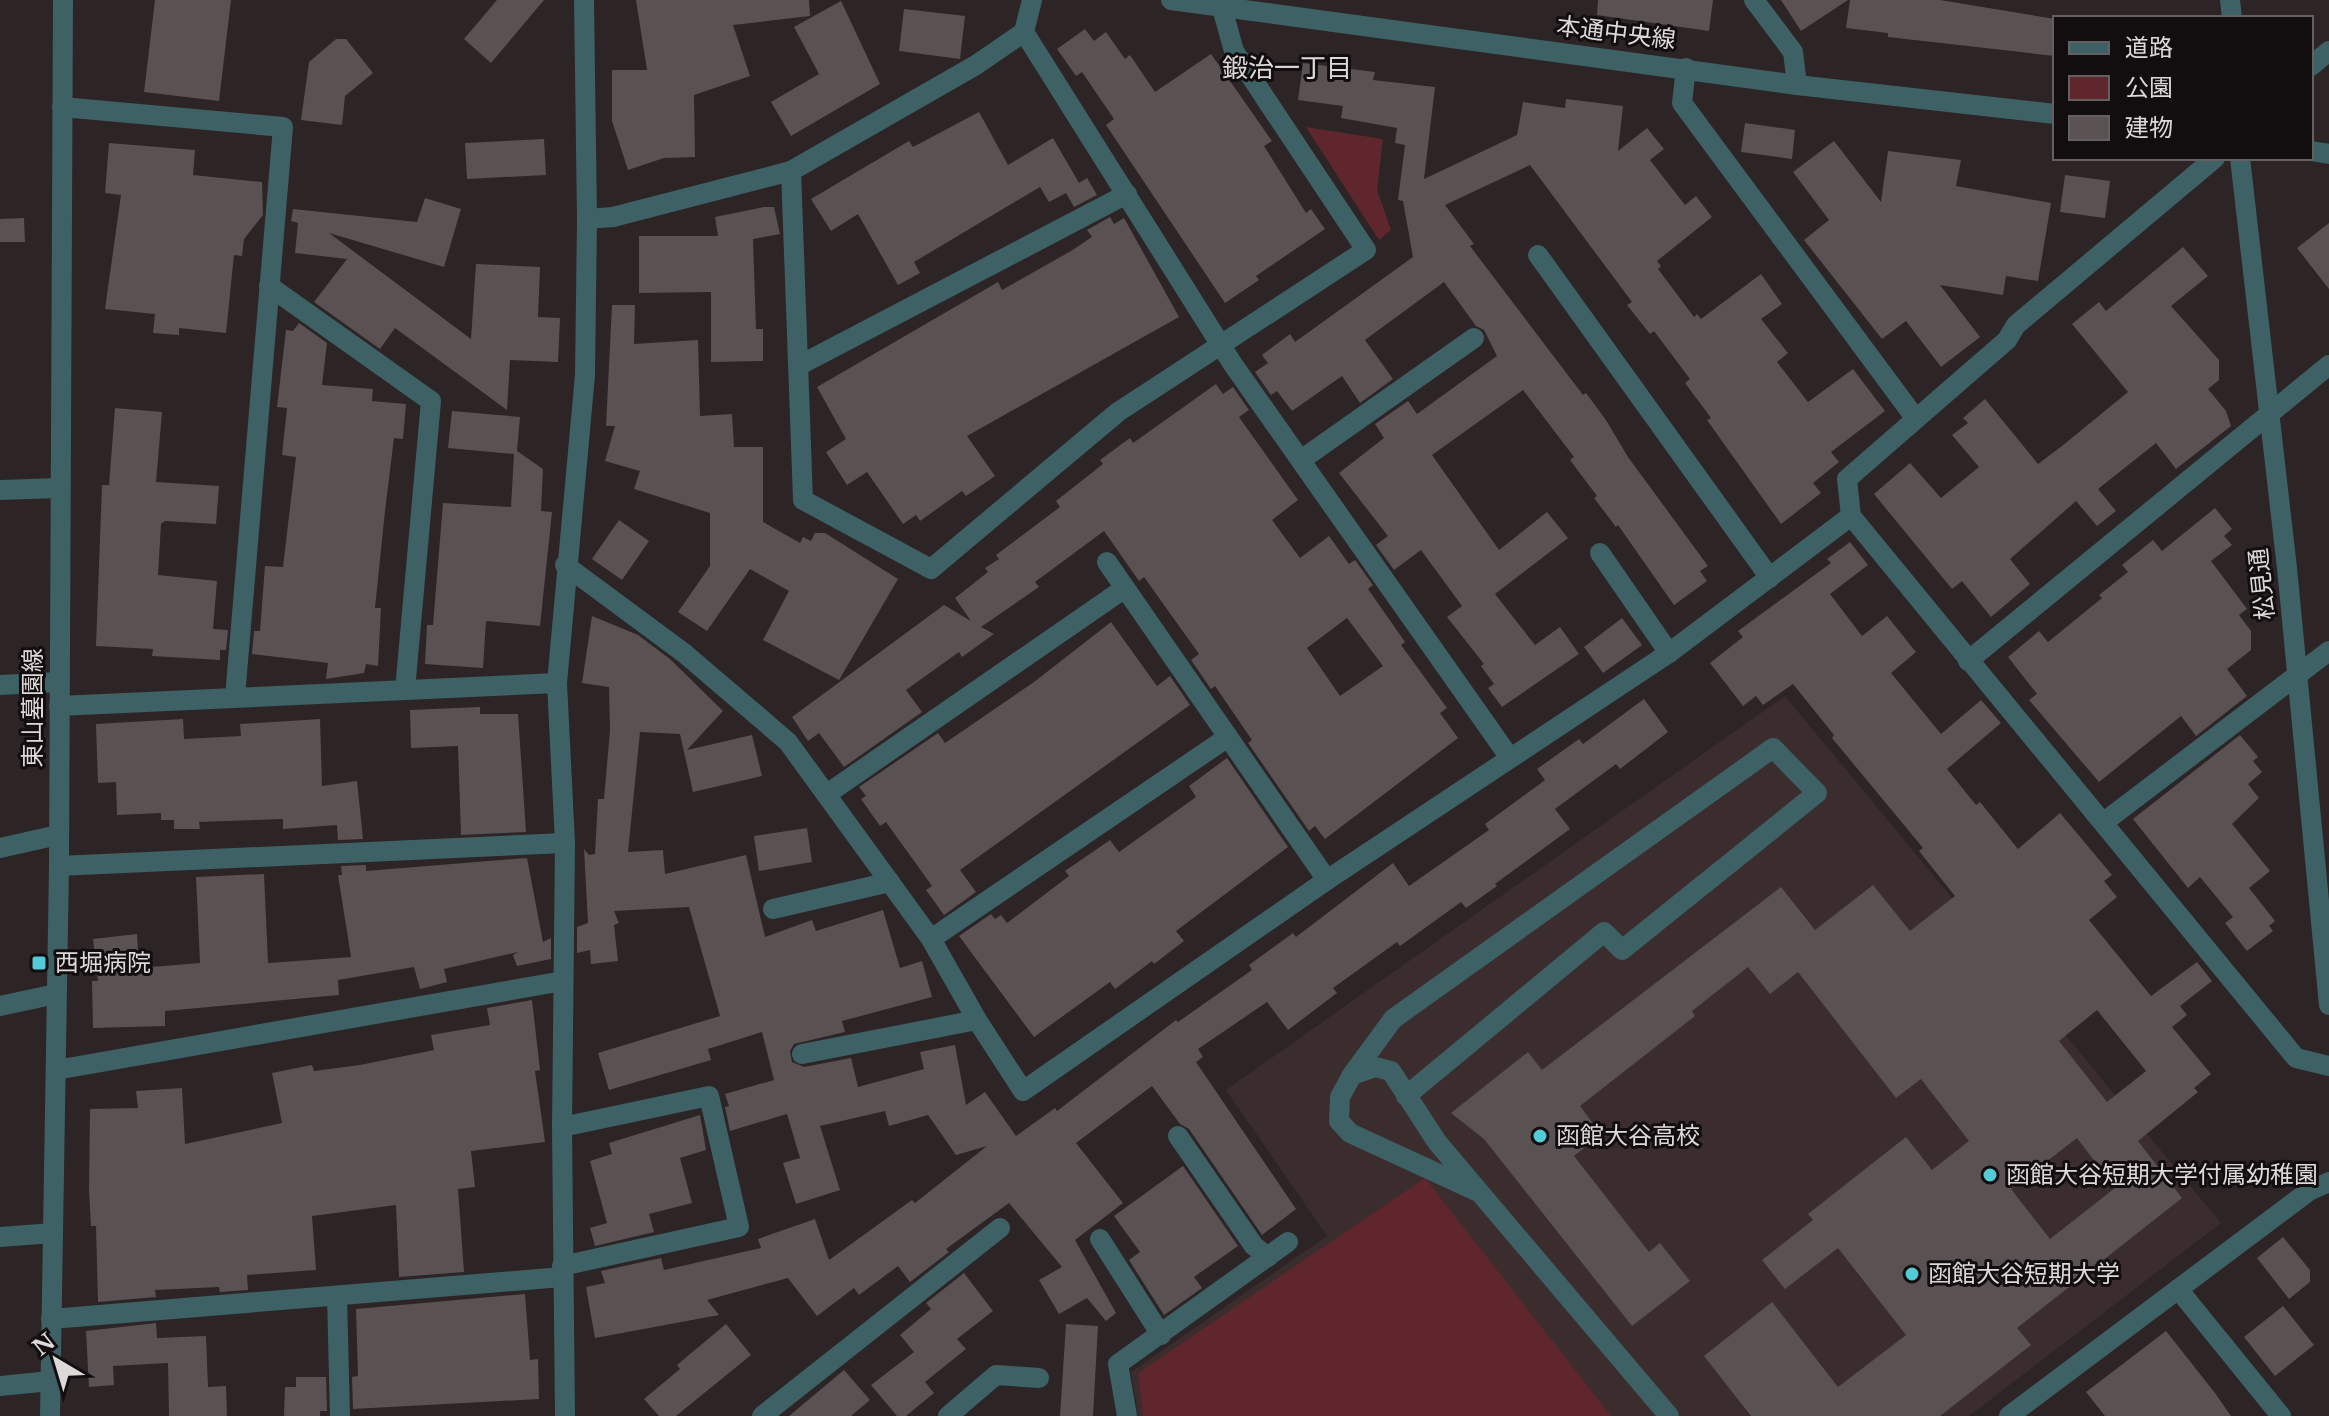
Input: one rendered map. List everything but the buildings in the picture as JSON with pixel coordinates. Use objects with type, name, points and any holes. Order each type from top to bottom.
[{"type":"street","name":"東山墓園線","points":[[50,1416],[59,866],[63,0]]},
{"type":"street","points":[[565,1416],[562,1127],[565,843],[557,683],[565,565],[585,375],[587,219],[584,0]]},
{"type":"street","points":[[587,219],[613,217],[791,171],[976,65],[1024,32],[1032,0]]},
{"type":"street","name":"本通中央線","points":[[1171,0],[1797,85],[2053,114]]},
{"type":"street","points":[[1754,0],[1793,52],[1797,85]]},
{"type":"street","points":[[791,171],[803,500],[931,569],[1118,412],[1366,250],[1234,51],[1222,8]]},
{"type":"street","points":[[1024,32],[1221,344],[1510,758]]},
{"type":"street","points":[[2313,64],[2329,51]]},
{"type":"street","points":[[1686,68],[1682,103],[1916,419]]},
{"type":"street","points":[[62,107],[283,127],[235,697]]},
{"type":"street","points":[[2213,160],[2016,325],[2007,340],[1847,479],[1851,516],[2296,1058],[2329,1066]]},
{"type":"street","name":"松見通","points":[[2240,160],[2296,675],[2321,862],[2329,1005]]},
{"type":"street","points":[[800,365],[1127,194]]},
{"type":"street","points":[[1538,255],[1770,578]]},
{"type":"street","points":[[269,286],[431,401],[405,690]]},
{"type":"street","points":[[1301,460],[1474,338]]},
{"type":"street","points":[[1968,661],[2329,365]]},
{"type":"street","points":[[0,490],[60,488]]},
{"type":"street","points":[[565,565],[684,653],[788,742],[931,939],[977,1020],[1023,1091],[1327,880],[1669,653],[1851,516]]},
{"type":"street","points":[[1600,553],[1669,653]]},
{"type":"street","points":[[1107,562],[1327,880]]},
{"type":"street","points":[[827,794],[1125,588]]},
{"type":"street","points":[[2104,822],[2329,651]]},
{"type":"street","points":[[0,685],[59,682]]},
{"type":"street","points":[[59,706],[557,683]]},
{"type":"street","points":[[931,939],[1228,737]]},
{"type":"street","points":[[1406,1096],[1604,932],[1622,950],[1817,793],[1773,748],[1393,1019],[1352,1075],[1340,1097],[1339,1121],[1350,1133],[1476,1191]]},
{"type":"street","points":[[0,848],[58,835]]},
{"type":"street","points":[[59,866],[565,843]]},
{"type":"street","points":[[773,909],[890,882]]},
{"type":"street","points":[[56,1070],[563,981]]},
{"type":"street","points":[[0,1006],[56,994]]},
{"type":"street","points":[[802,1054],[977,1020]]},
{"type":"street","points":[[1352,1075],[1375,1067],[1391,1071],[1437,1142],[1476,1191],[1669,1416]]},
{"type":"street","points":[[51,1319],[337,1296],[562,1272],[739,1227],[709,1096],[562,1127]]},
{"type":"street","points":[[1178,1136],[1254,1246],[1268,1257]]},
{"type":"street","points":[[2018,1413],[2309,1191],[2329,1182]]},
{"type":"street","points":[[762,1416],[1000,1228]]},
{"type":"street","points":[[0,1237],[22,1232],[53,1233]]},
{"type":"street","points":[[1100,1239],[1161,1335]]},
{"type":"street","points":[[1127,1416],[1118,1364],[1288,1242]]},
{"type":"street","points":[[2178,1289],[2281,1416]]},
{"type":"street","points":[[337,1296],[340,1416]]},
{"type":"street","points":[[948,1416],[996,1375],[1039,1378]]},
{"type":"street","points":[[0,1386],[50,1381]]},
{"type":"shaded area","points":[[1785,696],[2221,1223],[1969,1416],[1138,1416],[1131,1372],[1327,1236],[1226,1090]]},
{"type":"green space","points":[[1306,127],[1383,139],[1377,190],[1391,230],[1379,240]]},
{"type":"green space","points":[[1425,1178],[1611,1416],[1143,1416],[1138,1373]]},
{"type":"place","name":"西堀病院","points":[[39,963]]},
{"type":"place","name":"函館大谷高校","points":[[1540,1136]]},
{"type":"place","name":"函館大谷短期大学付属幼稚園","points":[[1990,1175]]},
{"type":"place","name":"函館大谷短期大学","points":[[1912,1274]]},
{"type":"district","name":"鍛治一丁目","points":[[1287,68]]}]
